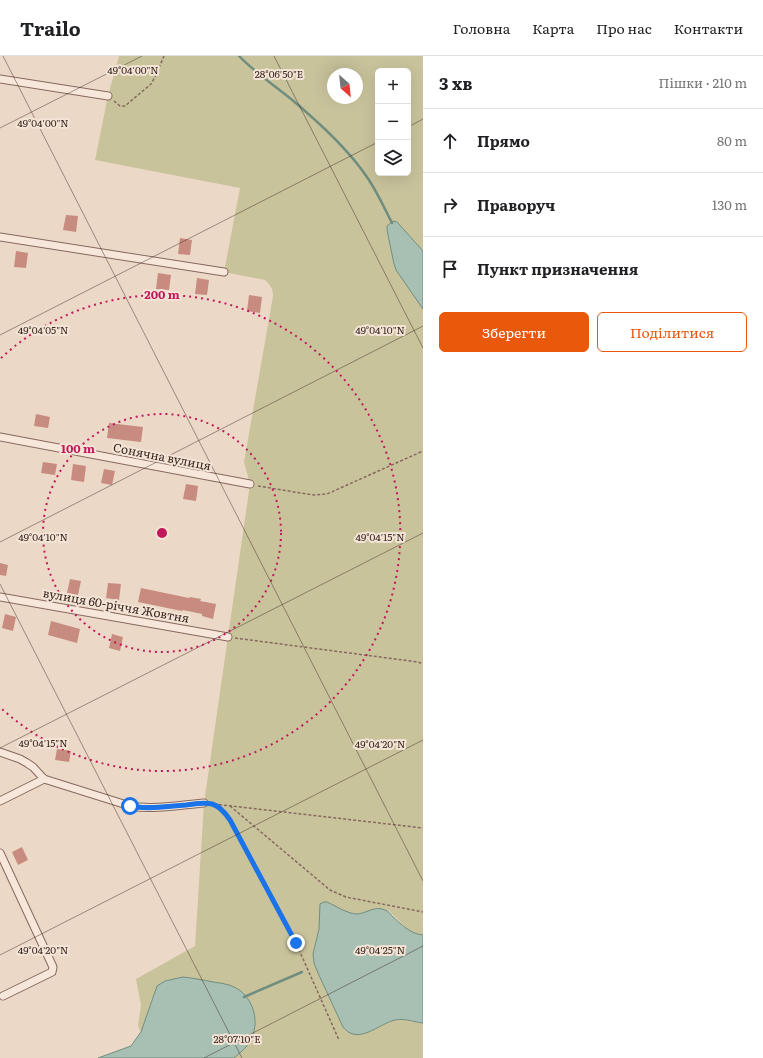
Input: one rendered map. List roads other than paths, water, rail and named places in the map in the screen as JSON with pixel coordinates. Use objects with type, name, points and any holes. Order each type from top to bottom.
[{"type":"street","points":[[0,79],[108,96]]},
{"type":"street","points":[[0,237],[224,272]]},
{"type":"street","name":"Сонячна вулиця","points":[[0,437],[250,484]]},
{"type":"street","name":"вулиця 60-річчя Жовтня","points":[[0,597],[228,637]]},
{"type":"street","points":[[0,752],[27,763],[44,779],[130,806],[138,808],[154,808],[204,803]]},
{"type":"street","points":[[0,801],[44,779]]},
{"type":"street","points":[[0,853],[52,967],[52,972],[4,996]]},
{"type":"waterway","points":[[239,56],[255,71],[297,104],[339,143],[369,180],[392,223]]},
{"type":"waterway","points":[[244,997],[302,972]]}]
